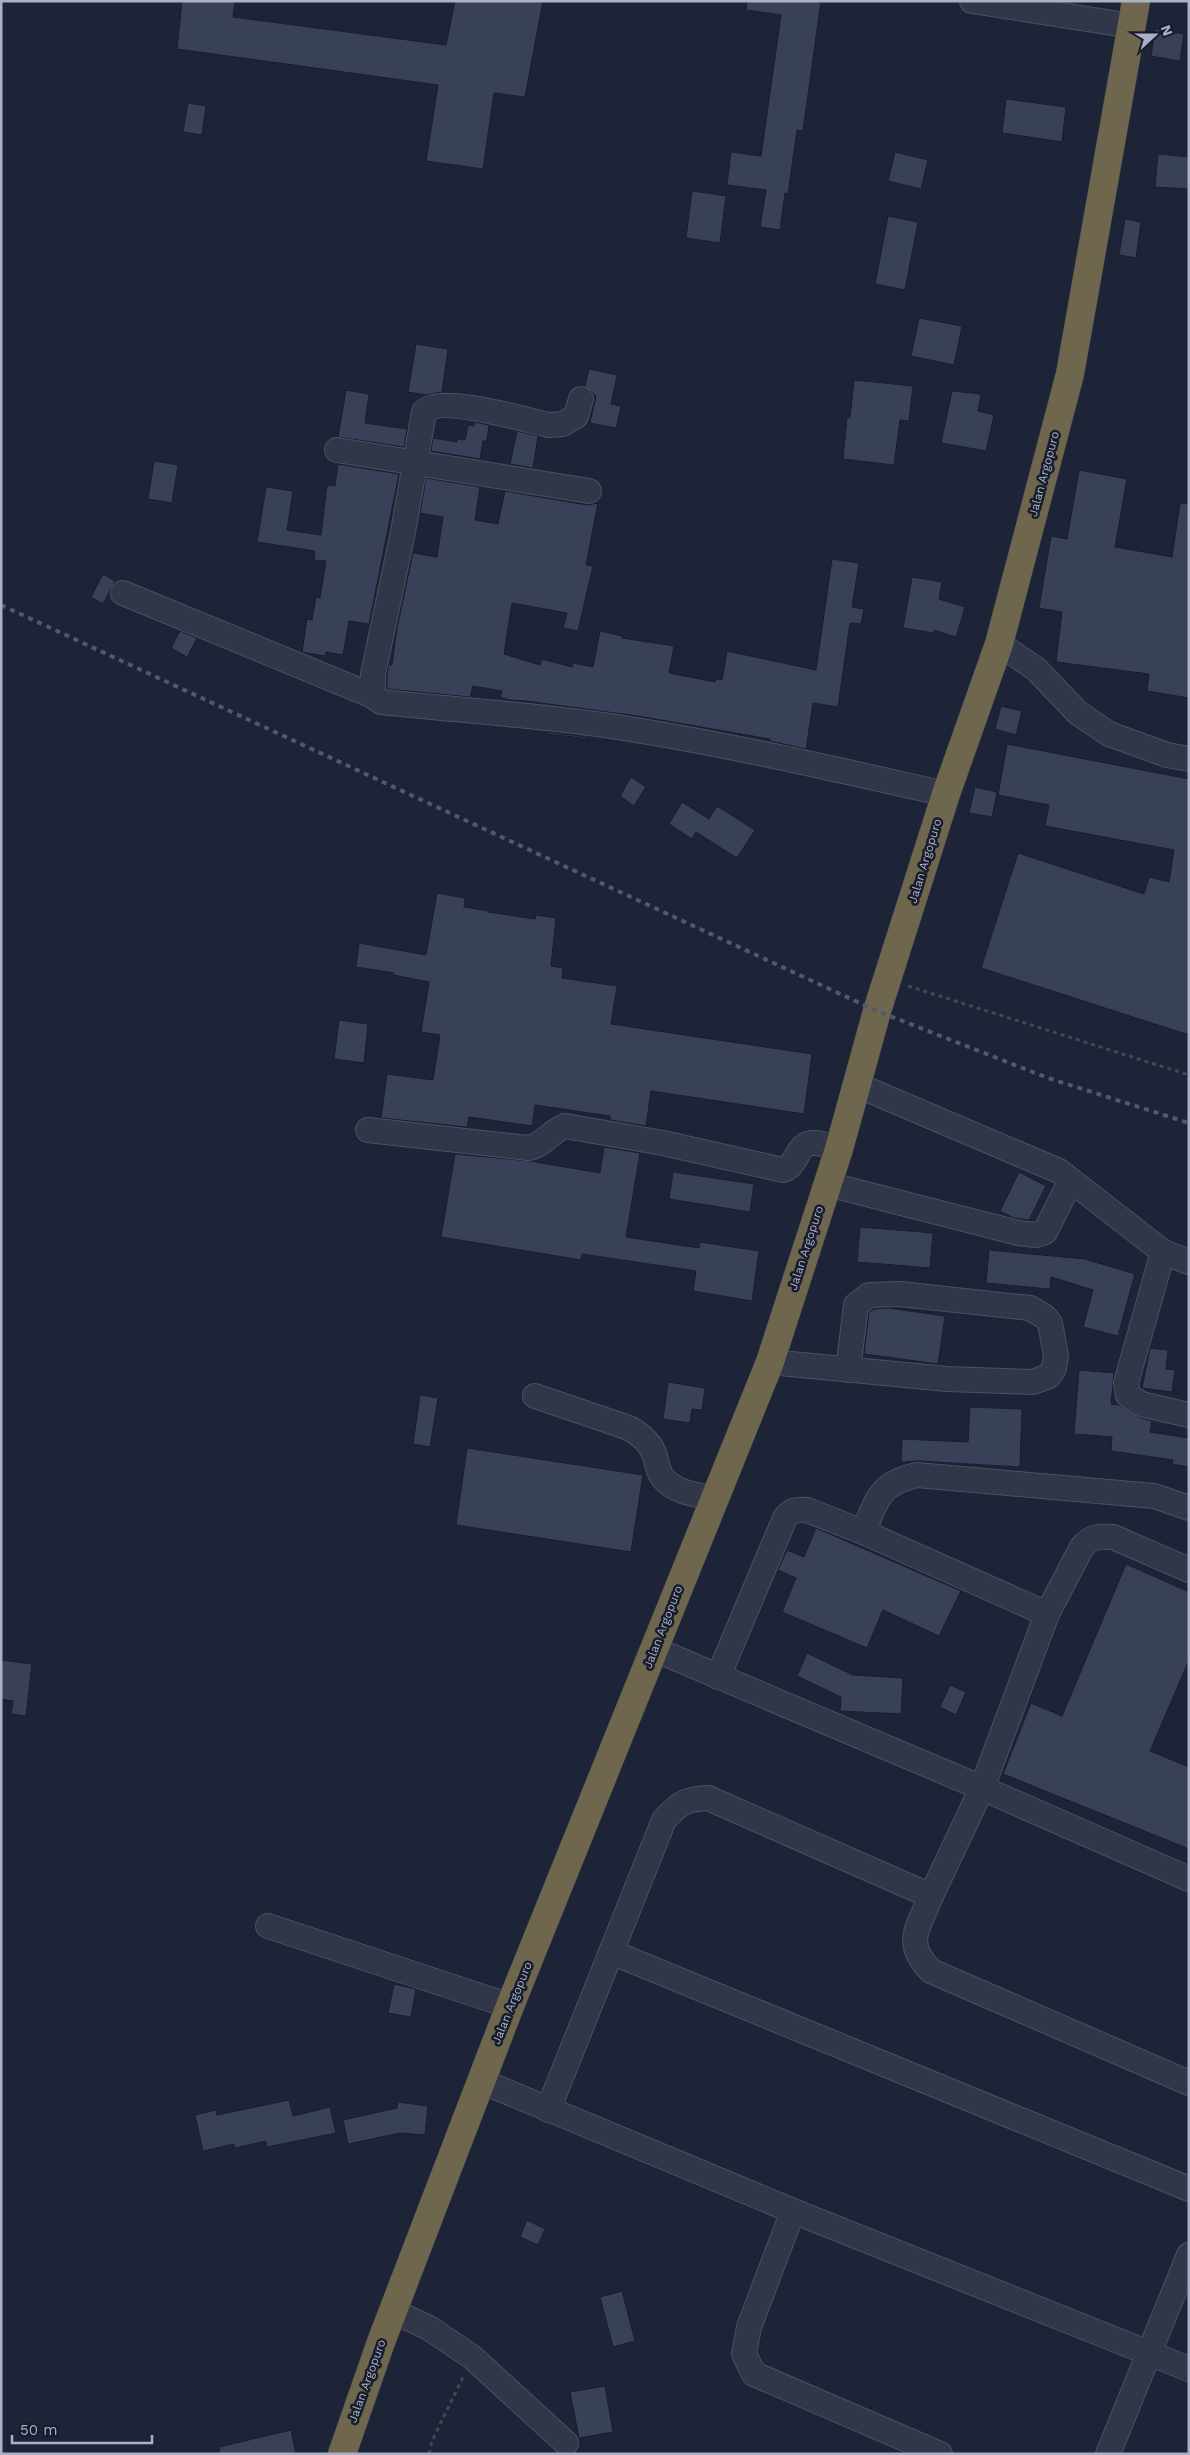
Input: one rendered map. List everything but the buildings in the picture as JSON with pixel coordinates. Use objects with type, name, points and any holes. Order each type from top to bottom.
[{"type":"highway","name":"Jalan Argopuro","points":[[342,2454],[393,2311],[510,2006],[770,1362],[839,1149],[877,1011],[946,794],[999,644],[1070,374],[1134,14]]},
{"type":"street","points":[[972,1],[1134,14]]},
{"type":"street","points":[[373,696],[373,674],[416,462],[424,412],[429,407],[457,405],[549,425],[563,424],[576,416],[581,399]]},
{"type":"street","points":[[337,450],[589,491]]},
{"type":"street","points":[[123,593],[373,696],[381,702],[527,715],[635,730],[794,760],[946,794]]},
{"type":"street","points":[[999,644],[1036,669],[1078,713],[1109,734],[1167,755],[1189,759]]},
{"type":"street","points":[[857,1085],[1059,1171],[1163,1252],[1189,1262]]},
{"type":"street","points":[[368,1130],[528,1148],[538,1145],[564,1126],[663,1143],[784,1170],[792,1166],[803,1146],[807,1143],[815,1142],[839,1149]]},
{"type":"street","points":[[827,1184],[1018,1233],[1036,1235],[1045,1232],[1065,1192]]},
{"type":"street","points":[[1163,1252],[1126,1383],[1128,1395],[1141,1404],[1189,1415]]},
{"type":"street","points":[[770,1362],[848,1370],[947,1379],[1032,1382],[1049,1376],[1054,1368],[1056,1356],[1050,1323],[1045,1317],[1030,1308],[900,1294],[869,1295],[856,1305],[848,1370]]},
{"type":"street","points":[[535,1396],[629,1428],[640,1435],[649,1445],[654,1454],[658,1470],[668,1484],[684,1492],[714,1498]]},
{"type":"street","points":[[864,1532],[882,1491],[901,1479],[917,1475],[1154,1496],[1189,1508]]},
{"type":"street","points":[[718,1677],[784,1518],[790,1512],[798,1509],[807,1510],[864,1532],[1047,1614]]},
{"type":"street","points":[[1189,1570],[1113,1537],[1100,1536],[1089,1539],[1082,1547],[1047,1614],[982,1788],[930,1896],[913,1942],[918,1957],[931,1971],[1189,2083]]},
{"type":"street","points":[[654,1649],[982,1788],[1189,1879]]},
{"type":"street","points":[[548,2110],[664,1820],[676,1807],[691,1799],[708,1798],[930,1896]]},
{"type":"street","points":[[268,1926],[510,2006]]},
{"type":"street","points":[[610,1952],[1189,2189]]},
{"type":"street","points":[[481,2081],[794,2212],[1189,2369]]},
{"type":"street","points":[[794,2212],[749,2327],[744,2354],[754,2374],[940,2454]]},
{"type":"street","points":[[1108,2454],[1189,2255]]},
{"type":"street","points":[[393,2311],[429,2328],[472,2357],[566,2444]]},
{"type":"path","points":[[888,980],[1189,1075]]},
{"type":"path","points":[[429,2454],[432,2440],[472,2357]]},
{"type":"railway","points":[[1,605],[877,1011],[1048,1078],[1189,1123]]}]
